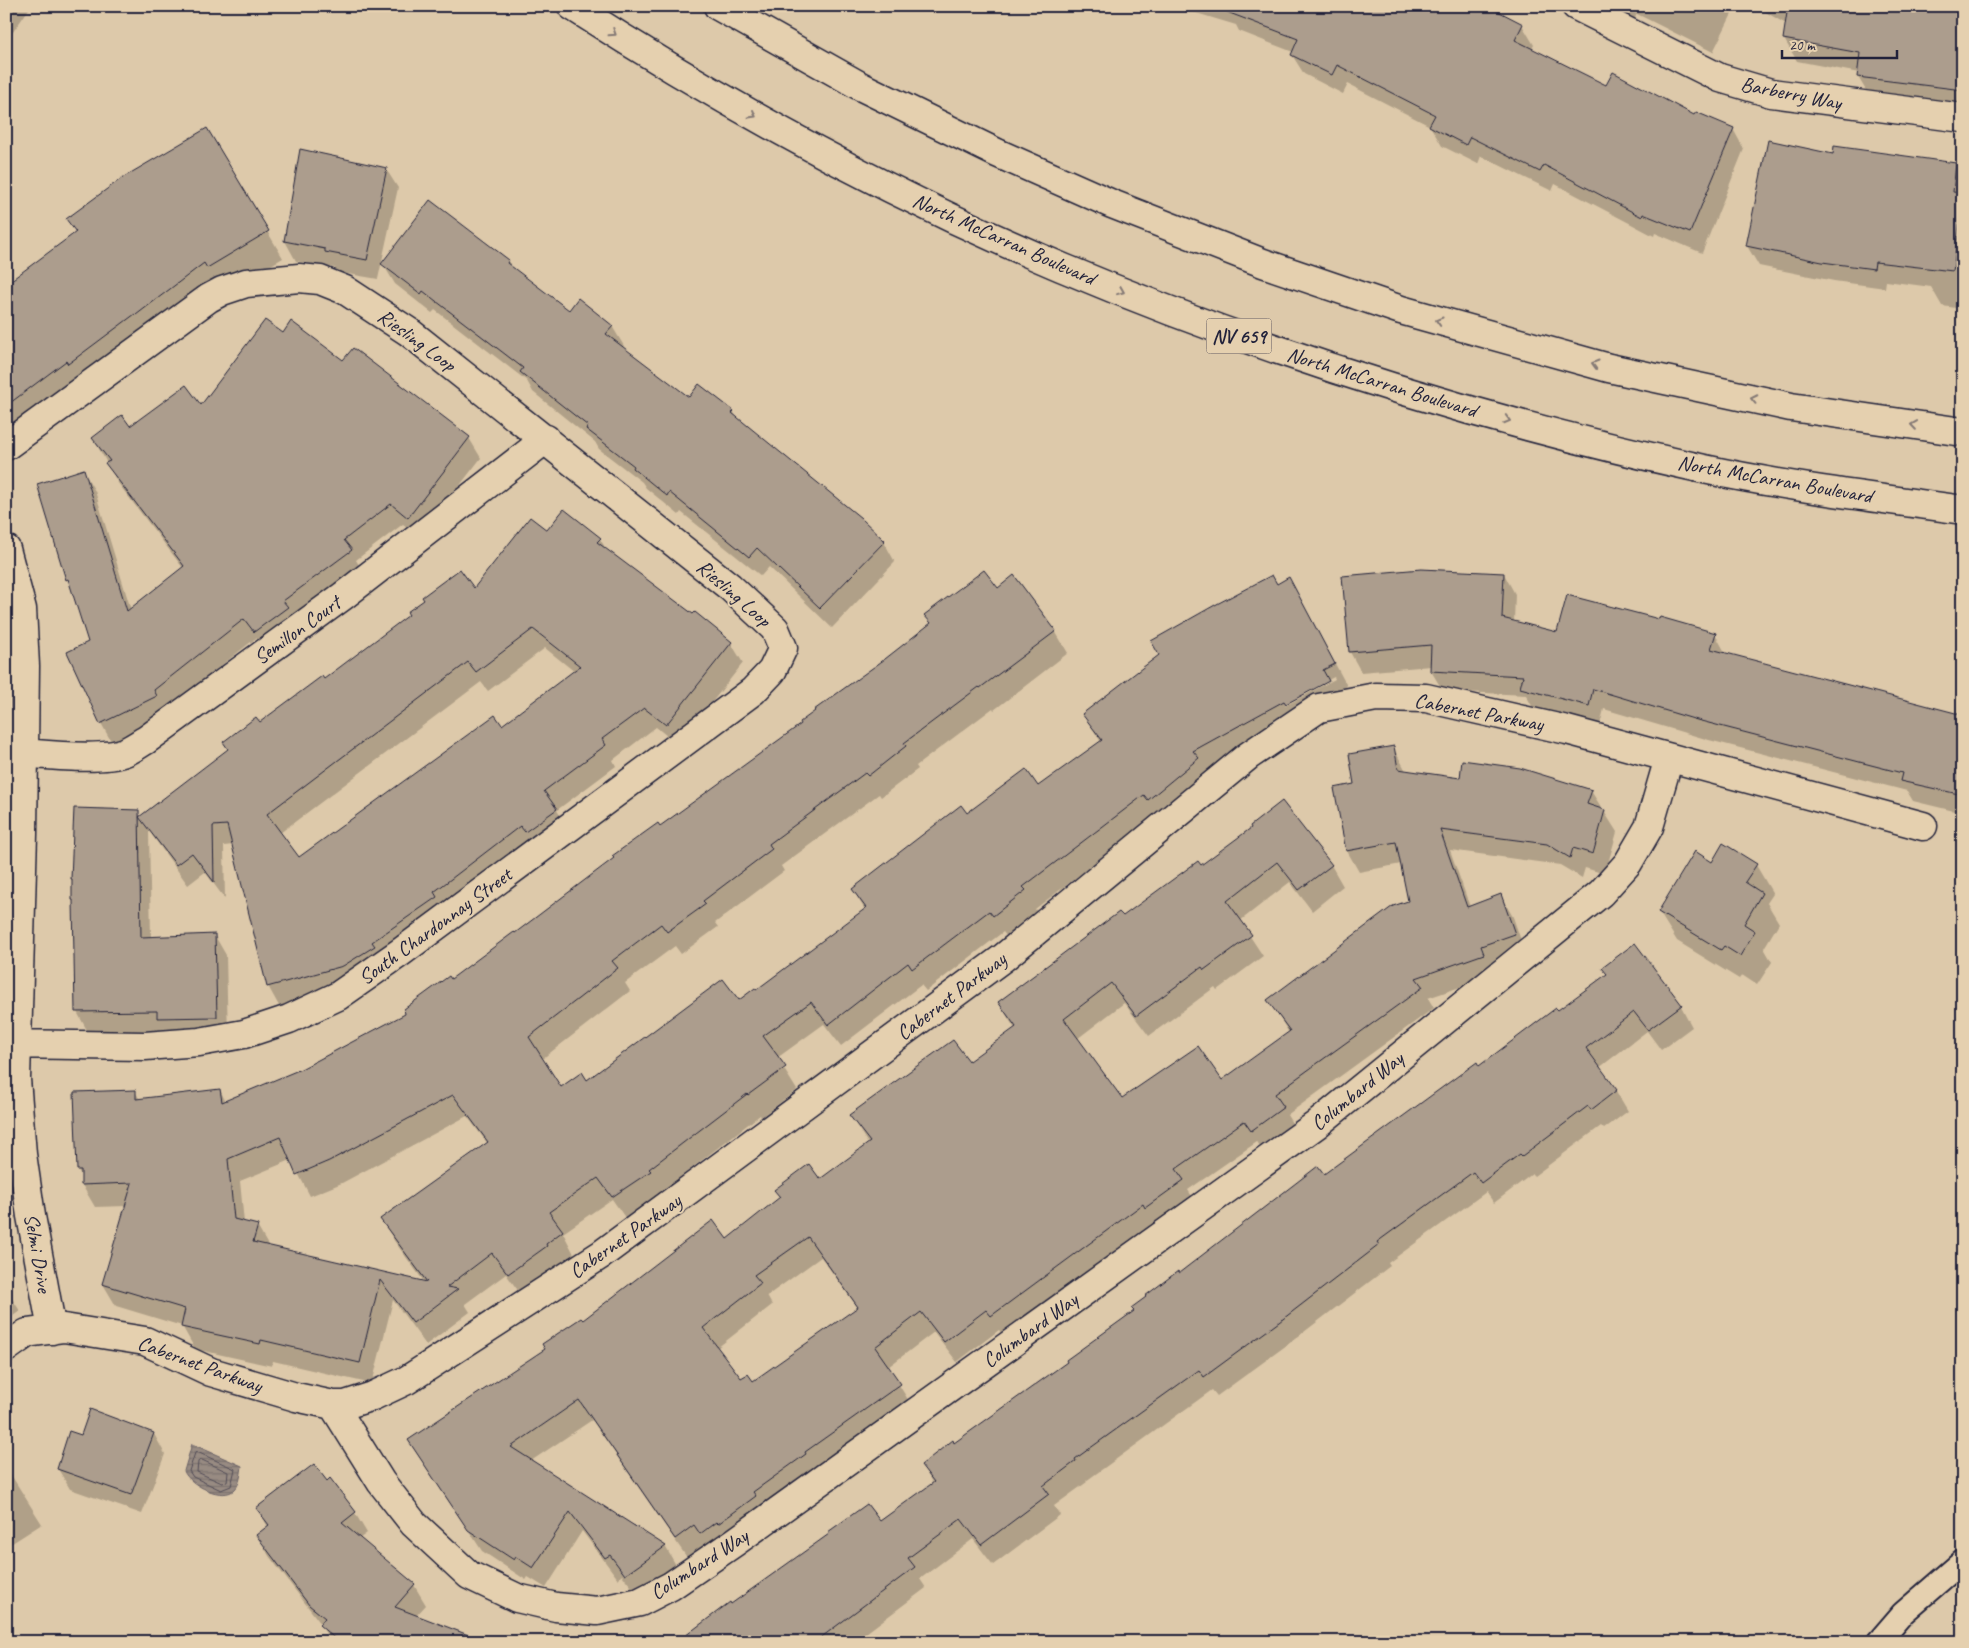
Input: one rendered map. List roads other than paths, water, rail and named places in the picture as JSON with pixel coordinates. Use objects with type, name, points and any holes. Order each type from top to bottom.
[{"type":"street","name":"North McCarran Boulevard","points":[[572,6],[644,52],[794,138],[924,204],[1060,266],[1175,313],[1292,355],[1393,387],[1562,436],[1708,470],[1963,510]]},
{"type":"street","points":[[718,6],[862,87],[997,153],[1112,204],[1263,263],[1401,310],[1609,368],[1791,407],[1963,432]]},
{"type":"street","name":"Barberry Way","points":[[1576,6],[1720,78],[1771,93],[1963,118]]},
{"type":"street","name":"Riesling Loop","points":[[6,446],[209,298],[222,291],[246,283],[299,278],[320,280],[346,290],[409,332],[546,439],[730,587],[775,628],[783,648]]},
{"type":"street","name":"Semillon Court","points":[[23,753],[70,756],[105,755],[124,752],[146,740],[344,596],[546,439]]},
{"type":"street","name":"Selmi Drive","points":[[6,549],[22,609],[25,666],[23,834],[12,1044],[22,1154],[31,1216],[52,1330]]},
{"type":"street","name":"South Chardonnay Street","points":[[12,1044],[146,1046],[199,1042],[244,1034],[289,1019],[338,996],[401,952],[753,691],[772,671],[783,648]]},
{"type":"street","name":"Cabernet Parkway","points":[[6,1348],[28,1333],[64,1328],[145,1341],[211,1372],[296,1397],[333,1405],[345,1405],[373,1396],[407,1380],[602,1254],[1003,958],[1248,756],[1319,708],[1376,697],[1426,698],[1567,730],[1923,826]]},
{"type":"street","name":"Columbard Way","points":[[333,1405],[381,1482],[414,1524],[469,1575],[517,1598],[556,1607],[597,1611],[640,1602],[671,1586],[735,1542],[1316,1125],[1601,893],[1628,863],[1649,827],[1669,758]]},
{"type":"lane","points":[[1878,1642],[1903,1613],[1963,1561]]},
{"type":"water","points":[[192,1444],[242,1466],[235,1489],[230,1493],[215,1493],[199,1486],[187,1476],[184,1471]]}]
